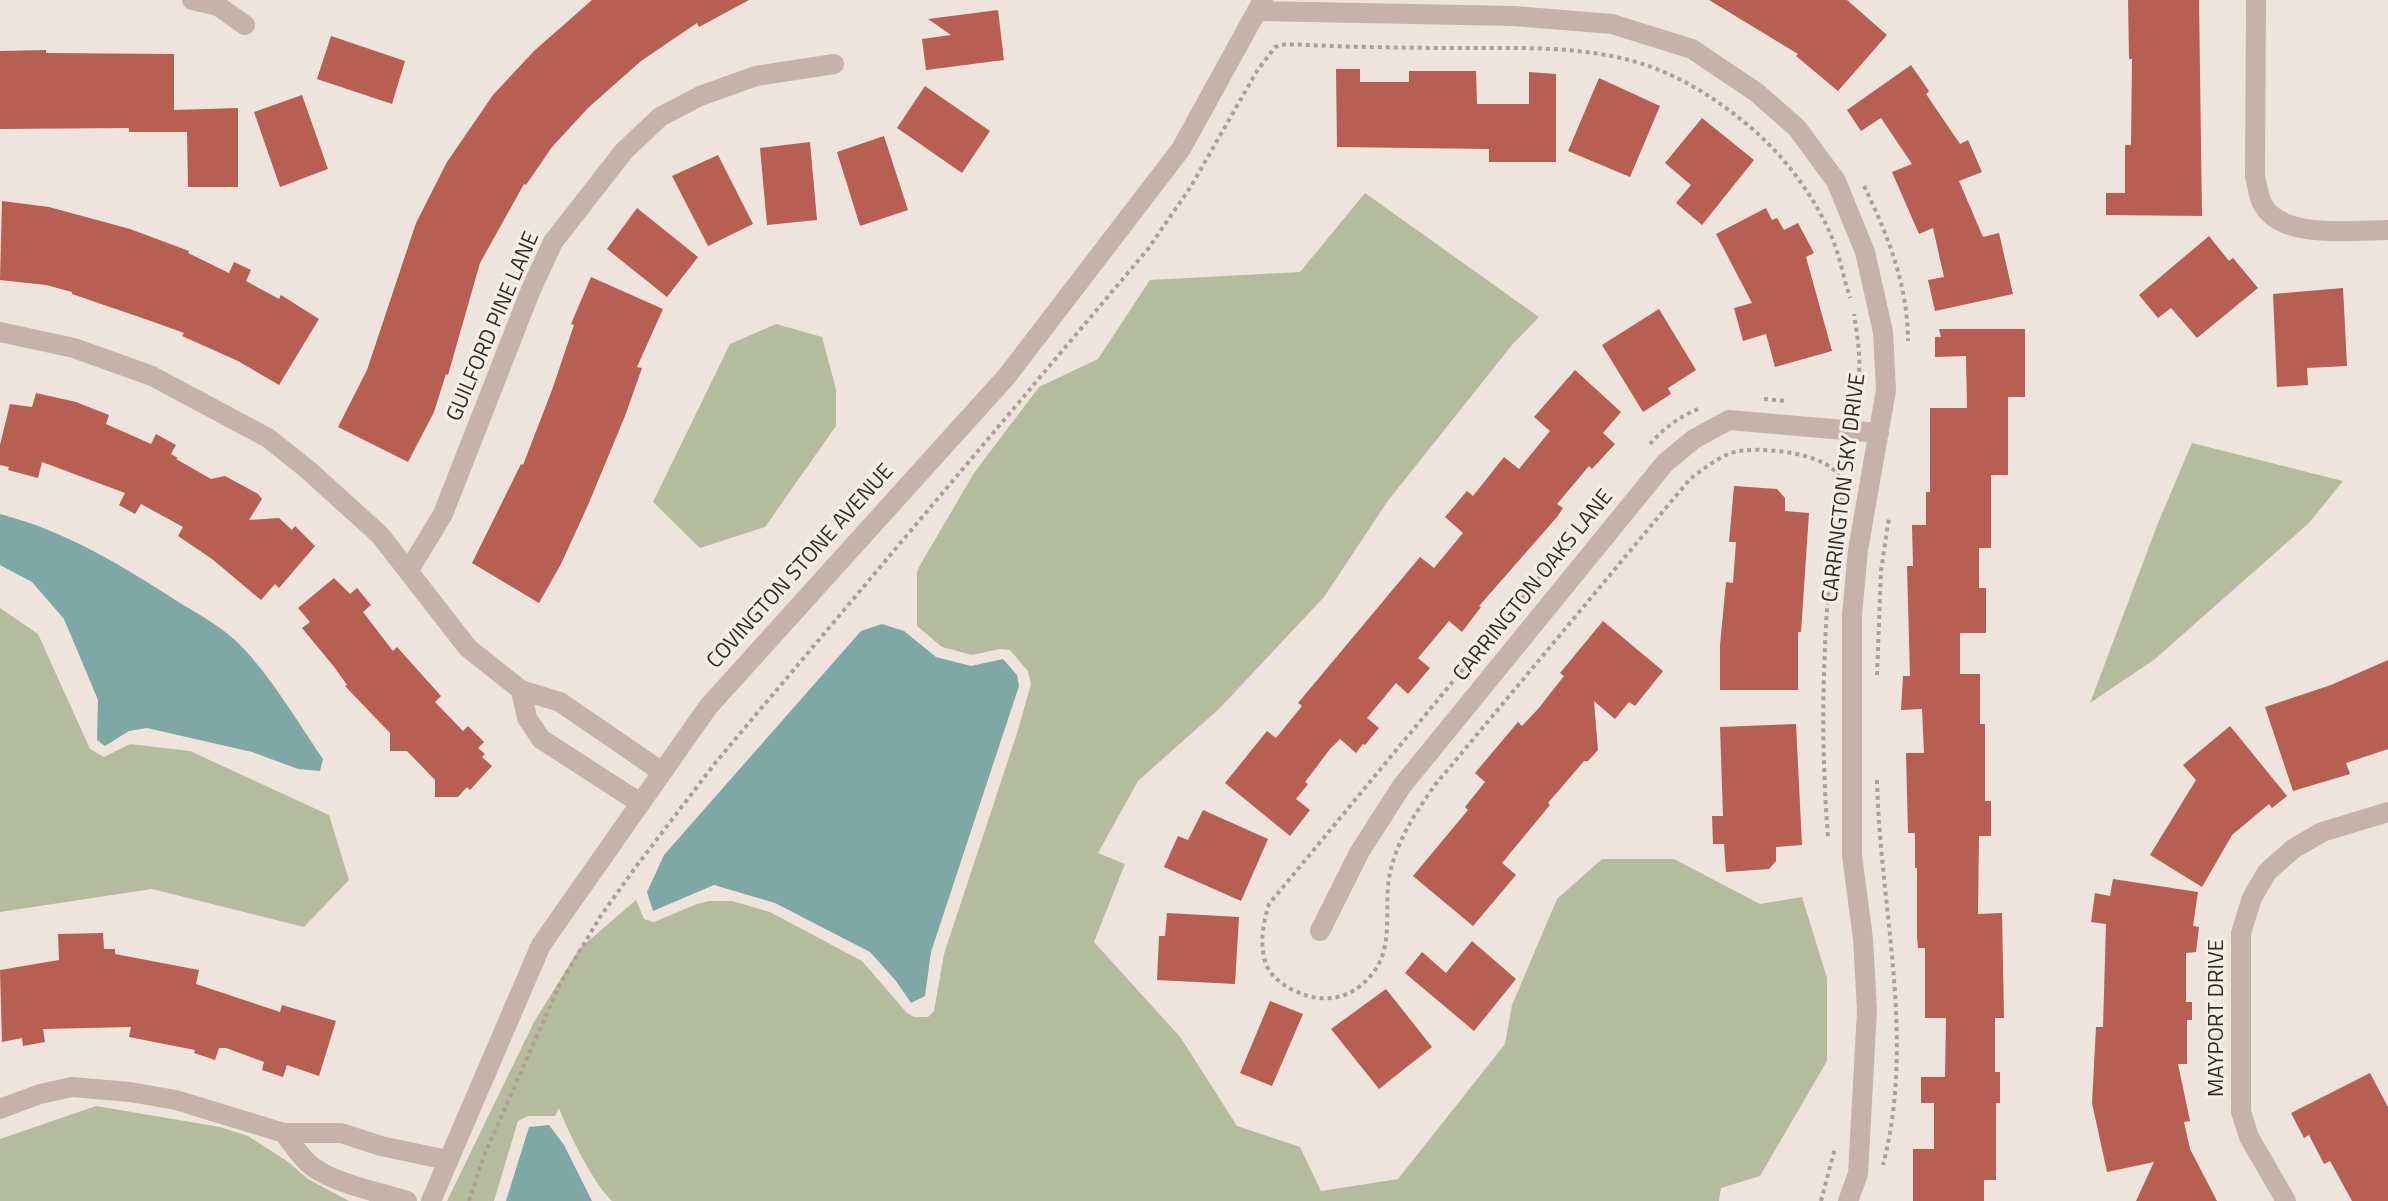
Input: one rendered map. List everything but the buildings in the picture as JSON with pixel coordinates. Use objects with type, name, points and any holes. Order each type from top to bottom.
[{"type":"street","points":[[192,0],[218,6],[245,25]]},
{"type":"street","points":[[2256,0],[2255,176],[2261,203],[2277,220],[2298,228],[2388,230]]},
{"type":"street","name":"CARRINGTON SKY DRIVE","points":[[1260,6],[1514,16],[1612,24],[1692,49],[1756,92],[1797,128],[1836,181],[1865,252],[1883,332],[1886,390],[1858,550],[1852,615],[1852,855],[1863,939],[1867,1010],[1858,1174],[1848,1201]]},
{"type":"street","name":"COVINGTON STONE AVENUE","points":[[431,1201],[541,945],[708,707],[1007,376],[1181,149],[1260,6]]},
{"type":"street","name":"GUILFORD PINE LANE","points":[[409,570],[443,514],[530,292],[553,242],[624,151],[660,117],[700,96],[756,76],[834,64]]},
{"type":"street","points":[[0,332],[74,348],[152,376],[268,438],[380,535],[468,648],[521,690],[560,702],[662,772]]},
{"type":"street","name":"CARRINGTON OAKS LANE","points":[[1320,931],[1359,853],[1401,787],[1665,463],[1694,439],[1729,420],[1879,433]]},
{"type":"street","points":[[521,690],[527,718],[541,739],[640,803]]},
{"type":"street","name":"MAYPORT DRIVE","points":[[2286,1201],[2249,1137],[2241,1112],[2241,933],[2252,898],[2267,872],[2293,849],[2322,832],[2388,812]]},
{"type":"street","points":[[0,1109],[40,1094],[72,1087],[130,1092],[176,1100],[284,1133],[341,1133],[381,1146],[447,1160]]},
{"type":"street","points":[[284,1133],[314,1168],[347,1183],[407,1201]]},
{"type":"path","points":[[469,1201],[483,1158],[559,986],[600,917],[716,762],[1148,249],[1190,188],[1257,71],[1275,47],[1286,44],[1531,48],[1585,52],[1626,59],[1668,73],[1701,90],[1731,111],[1787,163],[1814,203],[1833,240],[1854,310],[1856,327],[1857,388],[1848,404]]},
{"type":"path","points":[[1836,470],[1848,460]]},
{"type":"green space","points":[[1365,193],[1539,317],[1512,345],[1387,502],[1324,597],[1220,708],[1138,781],[1098,853],[1125,864],[1094,942],[1181,1038],[1237,1126],[1300,1147],[1321,1191],[1398,1179],[1505,1044],[1512,1005],[1557,899],[1602,859],[1674,859],[1760,904],[1802,897],[1827,978],[1827,1061],[1760,1176],[1721,1188],[1719,1201],[612,1201],[589,1170],[559,1108],[555,1116],[528,1116],[518,1121],[494,1201],[447,1201],[534,1022],[579,949],[636,900],[644,919],[654,922],[709,901],[732,901],[770,912],[862,961],[907,1013],[914,1017],[928,1017],[934,1011],[944,954],[1031,684],[1028,671],[1010,650],[972,655],[942,647],[917,626],[919,567],[974,473],[1039,387],[1098,359],[1150,280],[1300,272]]},
{"type":"green space","points":[[776,324],[822,337],[836,389],[836,426],[765,527],[700,548],[653,502],[730,344]]},
{"type":"green space","points":[[2192,443],[2343,481],[2309,523],[2155,659],[2090,703],[2158,523]]},
{"type":"green space","points":[[0,608],[38,634],[90,749],[104,757],[130,744],[190,751],[329,815],[349,880],[304,927],[152,889],[0,912]]},
{"type":"green space","points":[[96,1106],[220,1127],[248,1136],[308,1179],[349,1201],[0,1201],[0,1139]]},
{"type":"water","points":[[0,514],[48,530],[93,551],[227,633],[251,657],[284,700],[323,759],[320,771],[298,769],[252,752],[147,728],[129,731],[105,746],[97,740],[98,700],[64,619],[32,582],[0,565]]},
{"type":"water","points":[[882,624],[904,631],[936,657],[971,666],[1003,659],[1017,675],[1019,686],[931,952],[925,996],[911,1003],[870,952],[775,903],[714,885],[653,911],[647,892],[664,855],[861,631]]},
{"type":"water","points":[[549,1125],[564,1145],[592,1201],[506,1201],[529,1127]]}]
